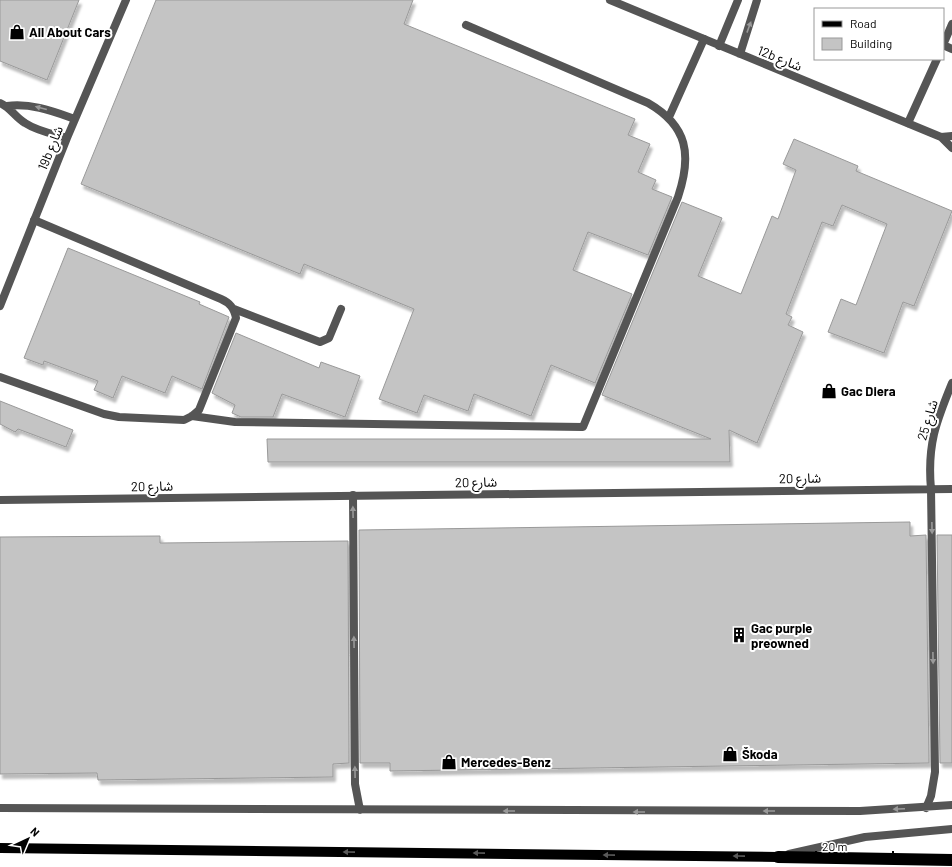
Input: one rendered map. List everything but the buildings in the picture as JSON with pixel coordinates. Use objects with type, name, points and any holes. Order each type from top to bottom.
[{"type":"highway","points":[[778,857],[952,860]]},
{"type":"main road","points":[[0,848],[778,857]]},
{"type":"street","name":"19b شارع","points":[[0,306],[67,138],[126,0]]},
{"type":"street","name":"12b شارع","points":[[610,0],[941,137],[952,148]]},
{"type":"street","points":[[719,46],[738,0]]},
{"type":"street","points":[[740,54],[757,0]]},
{"type":"street","points":[[944,43],[952,24]]},
{"type":"street","points":[[192,416],[234,422],[583,427],[682,185],[686,171],[686,157],[683,142],[669,117],[648,103],[466,25]]},
{"type":"street","points":[[669,117],[704,39]]},
{"type":"street","points":[[908,123],[937,60]]},
{"type":"street","points":[[3,105],[19,104],[32,106],[75,119]]},
{"type":"street","points":[[3,105],[25,123],[67,138]]},
{"type":"street","name":"12b شارع","points":[[941,137],[952,136]]},
{"type":"street","points":[[0,377],[104,414],[119,417],[184,420],[199,410],[236,318],[234,309],[229,302],[34,220]]},
{"type":"street","points":[[234,309],[320,342],[329,338],[341,309]]},
{"type":"street","name":"شارع 25","points":[[926,808],[931,796],[935,772],[930,461],[932,438],[952,383]]},
{"type":"street","name":"شارع 20","points":[[0,500],[952,489]]},
{"type":"street","points":[[353,495],[355,784],[360,810]]},
{"type":"street","points":[[0,808],[860,812],[952,805]]},
{"type":"street","points":[[778,857],[823,845],[865,837],[952,829]]},
{"type":"place","name":"All About Cars","points":[[17,32]]},
{"type":"place","name":"Gac Diera","points":[[829,391]]},
{"type":"place","name":"Gac purple preowned","points":[[739,635]]},
{"type":"place","name":"Škoda","points":[[730,754]]},
{"type":"place","name":"Mercedes-Benz","points":[[449,762]]}]
